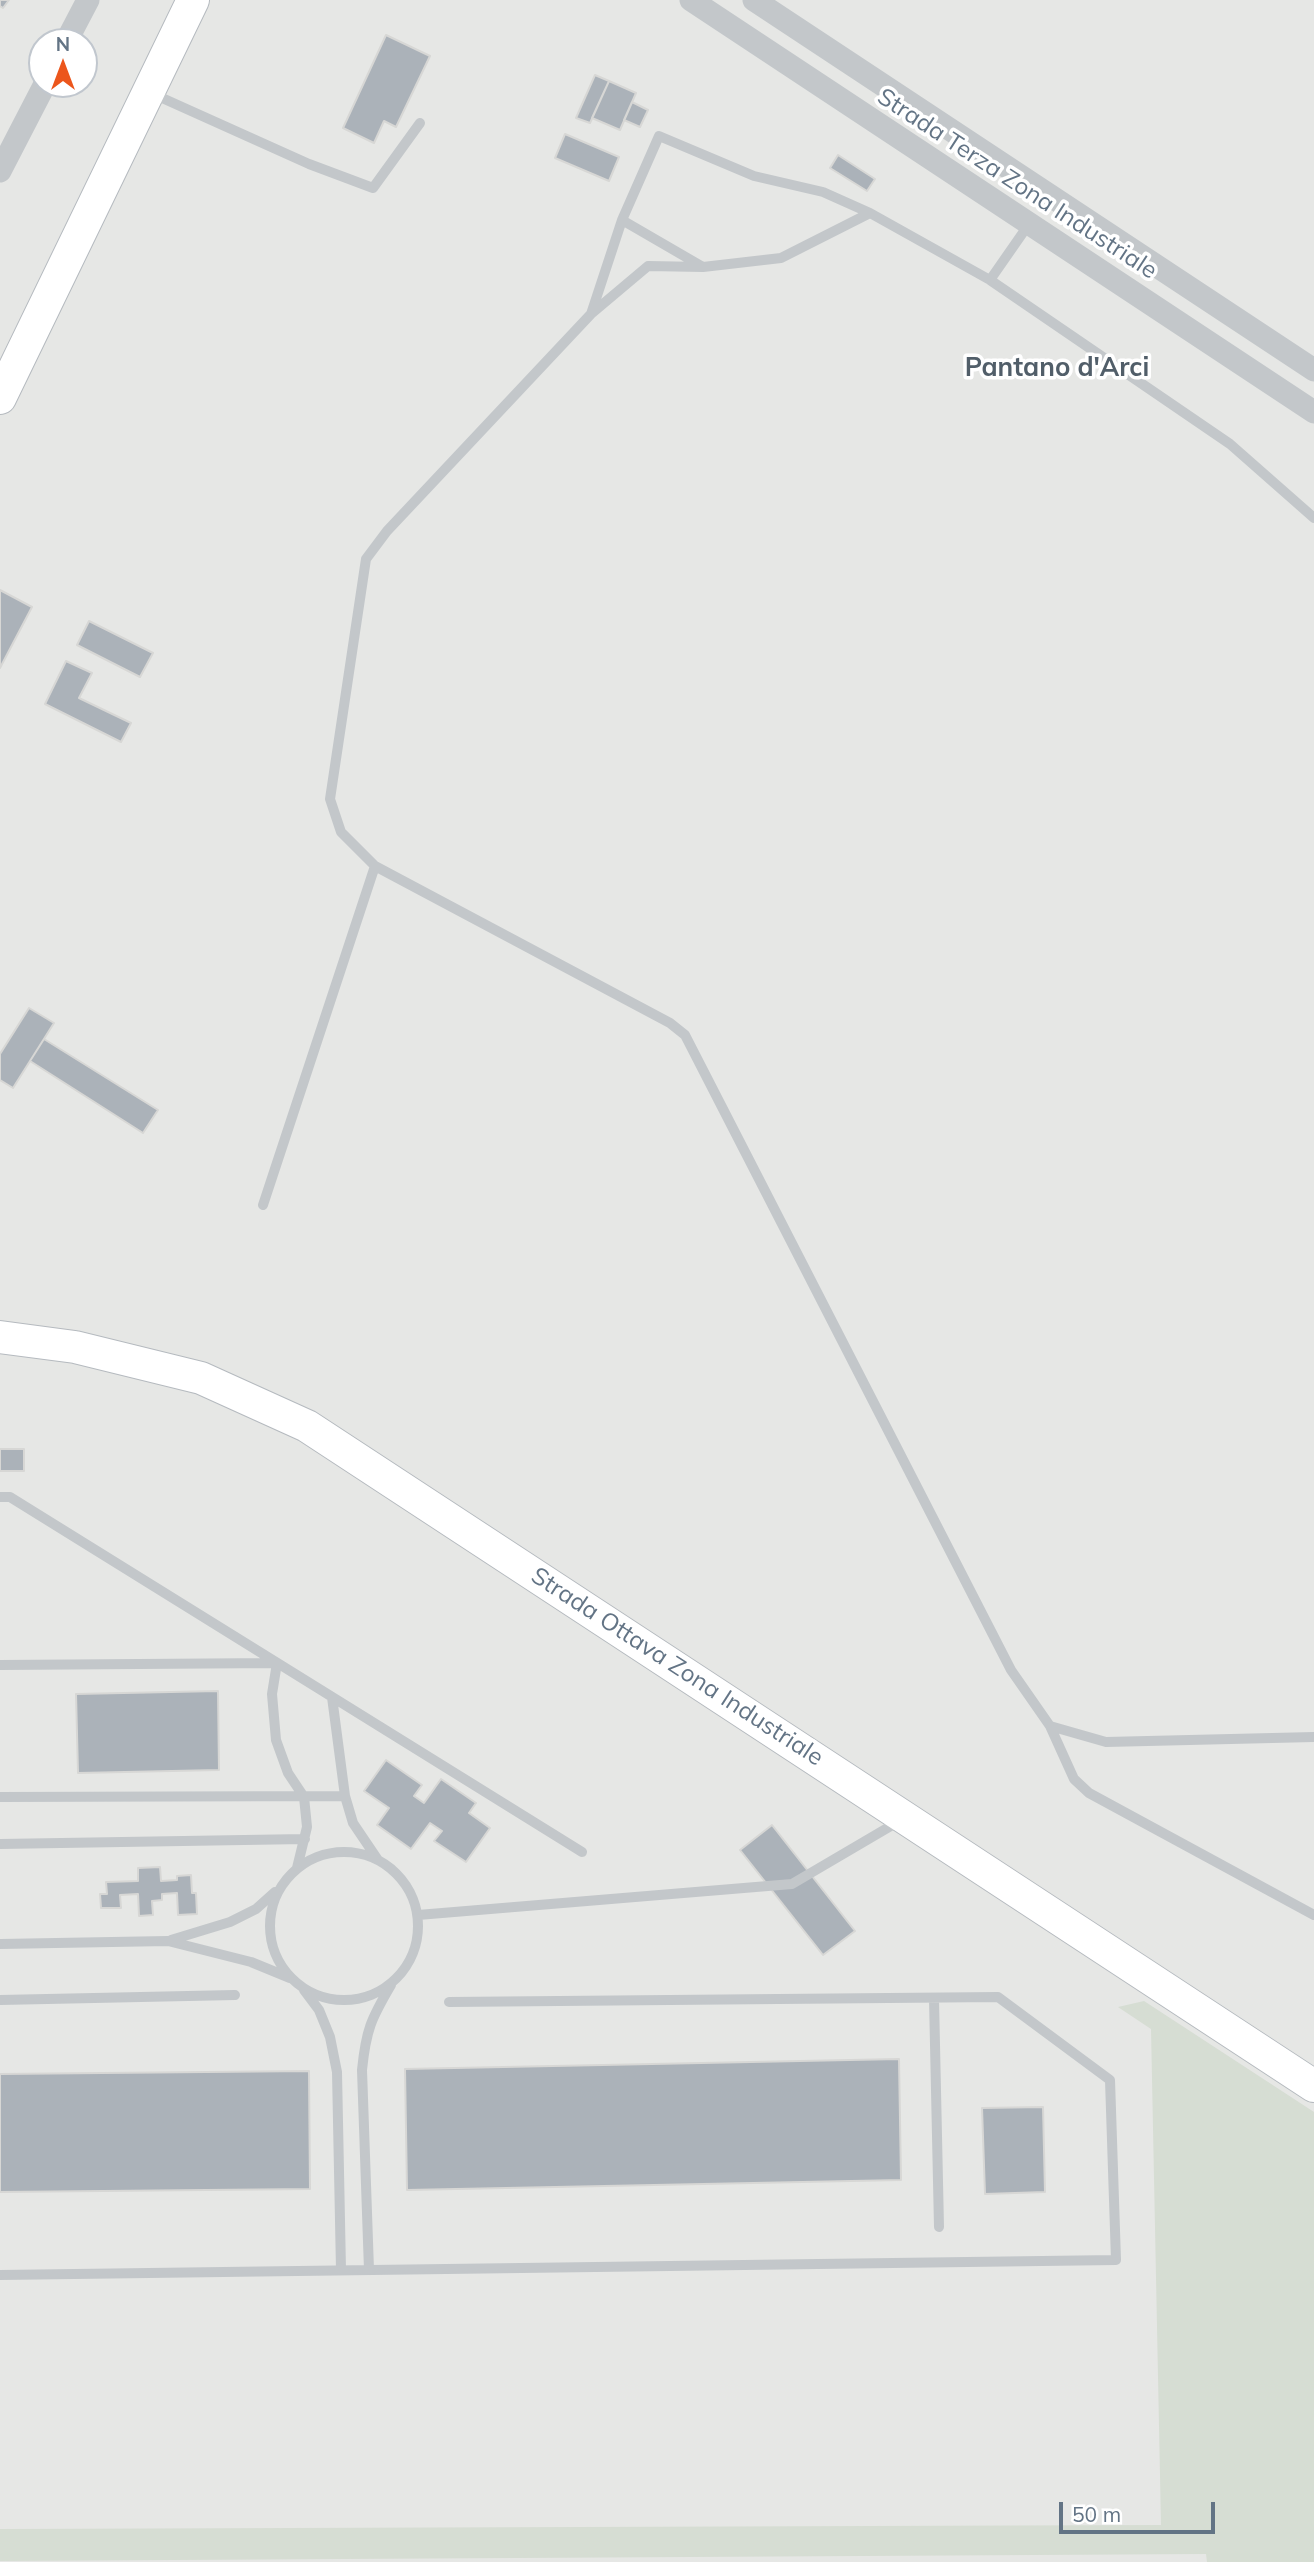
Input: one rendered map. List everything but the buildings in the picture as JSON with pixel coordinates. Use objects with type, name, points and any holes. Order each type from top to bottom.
[{"type":"main road","points":[[3,386],[193,0]]},
{"type":"main road","name":"Strada Ottava Zona Industriale","points":[[0,1337],[75,1347],[201,1378],[307,1426],[1314,2086]]},
{"type":"street","points":[[73,28],[88,0]]},
{"type":"street","name":"Strada Terza Zona Industriale","points":[[691,0],[1314,412]]},
{"type":"street","name":"Strada Terza Zona Industriale","points":[[754,0],[1314,370]]},
{"type":"street","points":[[0,171],[38,98]]},
{"type":"street","points":[[996,202],[1016,173]]},
{"type":"lane","points":[[148,92],[309,164],[373,188],[420,123]]},
{"type":"lane","points":[[591,314],[622,219],[659,136],[754,176],[824,192],[870,213],[990,280],[1230,444],[1314,518]]},
{"type":"lane","points":[[870,213],[781,258],[703,267],[648,266],[591,314],[387,531],[366,559],[330,799],[341,832],[375,866],[670,1023],[685,1035],[1011,1670],[1051,1726],[1074,1779],[1089,1793],[1314,1915]]},
{"type":"lane","points":[[622,219],[703,267]]},
{"type":"lane","points":[[990,280],[1029,224]]},
{"type":"lane","points":[[264,1205],[375,866]]},
{"type":"lane","points":[[0,1497],[10,1496],[582,1852]]},
{"type":"lane","points":[[0,1664],[278,1663]]},
{"type":"lane","points":[[278,1663],[272,1694],[276,1740],[288,1773],[304,1797],[307,1827],[297,1868]]},
{"type":"lane","points":[[332,1697],[345,1796],[353,1823],[379,1860],[396,1873],[411,1892],[418,1915],[417,1940],[409,1963],[393,1982],[365,2037],[363,2059],[369,2270]]},
{"type":"lane","points":[[1051,1726],[1106,1742],[1314,1737]]},
{"type":"lane","points":[[0,1797],[345,1796]]},
{"type":"lane","points":[[418,1915],[792,1884],[906,1817]]},
{"type":"lane","points":[[0,1844],[305,1839]]},
{"type":"lane","points":[[168,1941],[230,1922],[256,1909],[297,1868],[315,1857],[336,1852],[358,1853],[379,1860]]},
{"type":"lane","points":[[281,1886],[272,1904],[269,1923],[271,1943],[278,1962],[319,2010],[330,2037],[337,2072],[341,2270]]},
{"type":"lane","points":[[0,1944],[168,1941],[251,1962],[290,1978]]},
{"type":"lane","points":[[302,1988],[324,1998],[349,2001],[372,1995],[393,1982]]},
{"type":"lane","points":[[0,2000],[235,1995]]},
{"type":"lane","points":[[0,2275],[1116,2260],[1110,2080],[998,1997],[449,2002]]},
{"type":"lane","points":[[934,1999],[939,2227]]},
{"type":"shaded area","points":[[0,0],[1314,0],[1314,2562],[0,2562]]},
{"type":"shaded area","points":[[1144,2001],[1314,2112],[1314,2562],[1207,2562],[1206,2554],[0,2561],[0,2529],[1161,2525],[1151,2029],[1118,2007]]},
{"type":"district","name":"Pantano d'Arci","points":[[1057,368]]}]
